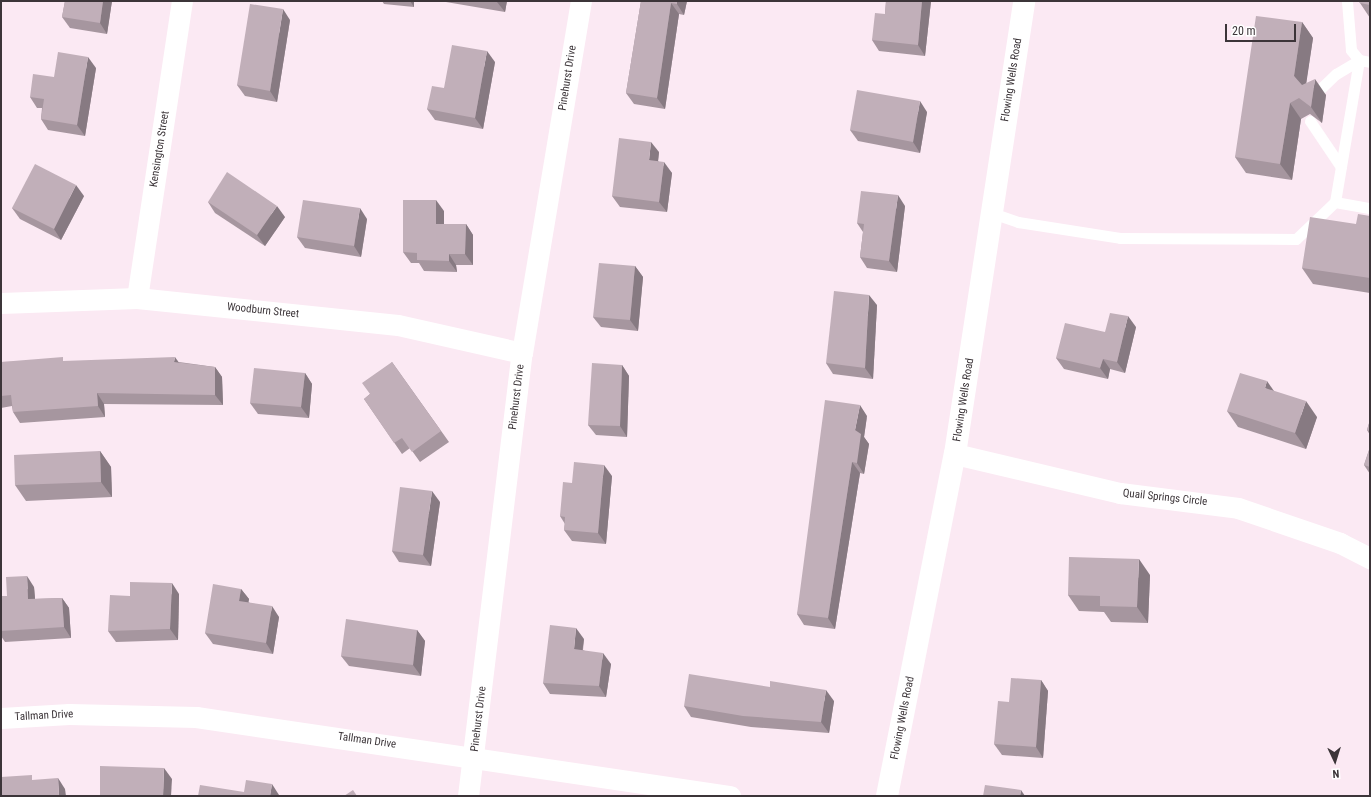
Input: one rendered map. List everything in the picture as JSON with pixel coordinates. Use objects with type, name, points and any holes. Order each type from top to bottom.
[{"type":"main road","name":"Flowing Wells Road","points":[[887,796],[955,454],[1024,1]]},
{"type":"street","name":"Kensington Street","points":[[137,298],[182,1]]},
{"type":"street","name":"Pinehurst Drive","points":[[468,796],[475,756],[522,353],[581,1]]},
{"type":"street","name":"Woodburn Street","points":[[1,303],[137,298],[398,325],[522,353]]},
{"type":"street","name":"Quail Springs Circle","points":[[955,454],[1120,493],[1238,508],[1340,543],[1370,558]]},
{"type":"street","name":"Tallman Drive","points":[[1,718],[68,714],[196,718],[475,756],[730,796]]},
{"type":"lane","points":[[1347,1],[1351,50],[1364,61]]},
{"type":"lane","points":[[992,213],[1018,222],[1120,238],[1296,239],[1335,202],[1341,166],[1364,61]]},
{"type":"lane","points":[[1315,94],[1336,74],[1364,61]]},
{"type":"lane","points":[[1310,121],[1341,166]]},
{"type":"lane","points":[[1335,202],[1370,208]]},
{"type":"building","points":[[65,1],[103,1],[100,23],[62,17]]},
{"type":"building","points":[[641,1],[677,1],[677,4],[671,3],[657,98],[626,93]]},
{"type":"building","points":[[886,1],[922,1],[918,45],[872,40],[875,13],[885,14]]},
{"type":"building","points":[[1360,1],[1370,1],[1370,5],[1360,3]]},
{"type":"building","points":[[250,4],[283,9],[270,91],[237,85]]},
{"type":"building","points":[[1256,16],[1302,22],[1294,76],[1302,85],[1315,79],[1311,107],[1299,98],[1290,103],[1280,164],[1235,157]]},
{"type":"building","points":[[452,45],[487,51],[475,118],[427,109],[432,86],[444,88]]},
{"type":"building","points":[[58,52],[88,57],[77,125],[41,119],[44,99],[30,97],[33,74],[54,77]]},
{"type":"building","points":[[857,90],[920,101],[913,142],[850,130]]},
{"type":"building","points":[[619,138],[651,142],[649,160],[664,162],[659,202],[612,196]]},
{"type":"building","points":[[35,164],[76,185],[54,229],[12,208]]},
{"type":"building","points":[[227,172],[277,206],[257,235],[208,202]]},
{"type":"building","points":[[861,191],[898,195],[889,261],[860,257],[864,224],[857,223]]},
{"type":"building","points":[[303,200],[360,208],[354,246],[297,237]]},
{"type":"building","points":[[403,200],[436,200],[436,224],[466,224],[465,254],[449,254],[449,261],[417,260],[417,253],[403,252]]},
{"type":"building","points":[[1358,214],[1370,216],[1370,278],[1302,268],[1310,217],[1356,224]]},
{"type":"building","points":[[599,263],[635,266],[630,320],[593,317]]},
{"type":"building","points":[[834,291],[869,295],[865,368],[826,363]]},
{"type":"building","points":[[1110,313],[1128,316],[1117,362],[1103,359],[1100,368],[1056,358],[1065,323],[1105,332]]},
{"type":"building","points":[[63,357],[63,361],[175,357],[174,362],[215,367],[215,395],[97,393],[98,406],[13,412],[11,395],[1,396],[1,362]]},
{"type":"building","points":[[392,362],[441,431],[412,452],[402,438],[394,443],[364,399],[370,394],[362,383]]},
{"type":"building","points":[[592,363],[622,365],[620,426],[588,425]]},
{"type":"building","points":[[254,368],[305,373],[301,407],[250,403]]},
{"type":"building","points":[[1240,373],[1267,381],[1265,388],[1306,401],[1295,433],[1227,411]]},
{"type":"building","points":[[825,400],[860,405],[855,430],[861,434],[857,463],[852,462],[828,618],[797,614]]},
{"type":"building","points":[[1370,420],[1370,431],[1367,430]]},
{"type":"building","points":[[1370,447],[1370,467],[1364,465]]},
{"type":"building","points":[[100,451],[101,482],[15,485],[14,455]]},
{"type":"building","points":[[574,462],[604,465],[598,533],[564,530],[565,517],[560,516],[563,482],[572,483]]},
{"type":"building","points":[[400,487],[432,491],[423,555],[392,551]]},
{"type":"building","points":[[1069,557],[1139,559],[1137,607],[1100,606],[1100,596],[1068,595]]},
{"type":"building","points":[[27,576],[28,599],[62,598],[64,627],[1,631],[1,596],[7,596],[6,577]]},
{"type":"building","points":[[130,582],[172,583],[170,629],[108,631],[110,595],[130,596]]},
{"type":"building","points":[[213,584],[241,589],[239,601],[272,606],[266,643],[205,633]]},
{"type":"building","points":[[346,619],[417,630],[413,665],[341,656]]},
{"type":"building","points":[[550,625],[576,628],[574,649],[603,653],[599,686],[543,683]]},
{"type":"building","points":[[689,674],[770,687],[770,681],[826,690],[821,722],[743,716],[684,706]]},
{"type":"building","points":[[1011,678],[1041,680],[1036,747],[994,744],[998,701],[1009,702]]},
{"type":"building","points":[[100,766],[164,768],[163,796],[100,796]]},
{"type":"building","points":[[32,775],[32,780],[58,778],[59,796],[1,796],[1,777]]},
{"type":"building","points":[[246,780],[272,784],[270,796],[198,796],[200,785],[244,792]]},
{"type":"building","points":[[985,785],[1021,790],[1020,796],[983,796]]},
{"type":"building","points":[[353,790],[357,796],[344,796]]}]
